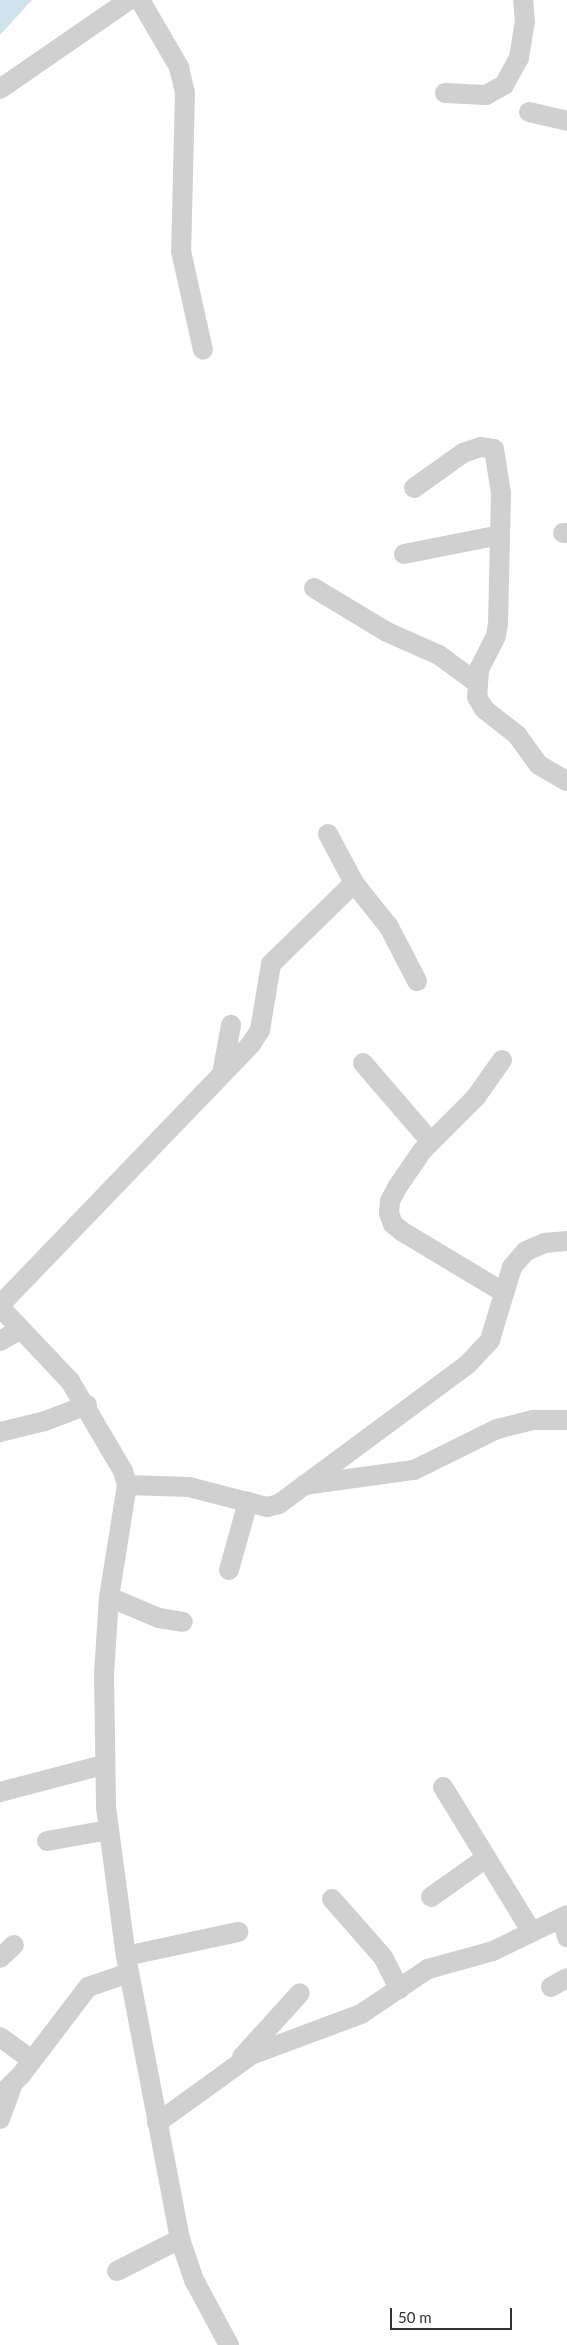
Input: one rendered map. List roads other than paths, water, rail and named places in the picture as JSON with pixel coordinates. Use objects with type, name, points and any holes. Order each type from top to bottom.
[{"type":"street","points":[[0,89],[129,0]]},
{"type":"street","points":[[140,0],[179,67],[185,92],[180,251],[203,350]]},
{"type":"street","points":[[445,93],[486,95],[504,85],[519,58],[525,22],[523,0]]},
{"type":"street","points":[[529,112],[567,121]]},
{"type":"street","points":[[414,488],[463,453],[480,447],[494,449],[500,473],[498,624],[476,682],[477,697],[484,709],[510,728],[539,765],[567,781]]},
{"type":"street","points":[[404,554],[500,535]]},
{"type":"street","points":[[314,588],[387,632],[439,655],[476,682]]},
{"type":"street","points":[[328,834],[354,883],[389,928],[417,981]]},
{"type":"street","points":[[229,2345],[194,2280],[180,2239],[128,1965],[109,1830],[103,1766],[104,1675],[110,1598],[127,1485],[124,1471],[87,1405],[70,1381],[0,1306],[222,1074],[260,1030],[271,964],[354,883]]},
{"type":"street","points":[[222,1074],[231,1025]]},
{"type":"street","points":[[502,1060],[476,1097],[430,1141],[390,1201],[389,1213],[393,1224],[502,1292]]},
{"type":"street","points":[[363,1063],[430,1141]]},
{"type":"street","points":[[127,1485],[189,1487],[248,1502],[273,1505],[302,1486],[467,1365],[490,1340],[502,1292],[512,1267],[526,1251],[545,1243],[567,1241]]},
{"type":"street","points":[[0,1341],[21,1329]]},
{"type":"street","points":[[0,1432],[45,1421],[87,1405]]},
{"type":"street","points":[[302,1486],[414,1470],[496,1429],[534,1420],[567,1420]]},
{"type":"street","points":[[229,1570],[248,1502]]},
{"type":"street","points":[[110,1598],[159,1618],[182,1622]]},
{"type":"street","points":[[0,1792],[103,1766]]},
{"type":"street","points":[[443,1787],[532,1932]]},
{"type":"street","points":[[46,1841],[109,1830]]},
{"type":"street","points":[[431,1897],[486,1858]]},
{"type":"street","points":[[332,1899],[383,1957],[399,1989]]},
{"type":"street","points":[[157,2123],[236,2064],[261,2050],[360,2014],[434,1967],[480,1956],[532,1932],[565,1923]]},
{"type":"street","points":[[0,2120],[7,2089],[32,2060],[88,1987],[128,1965],[238,1932]]},
{"type":"street","points":[[236,2064],[264,2030],[300,1993]]},
{"type":"street","points":[[0,2037],[32,2060]]},
{"type":"street","points":[[117,2271],[180,2239]]},
{"type":"water","points":[[0,0],[32,0],[0,35]]}]
